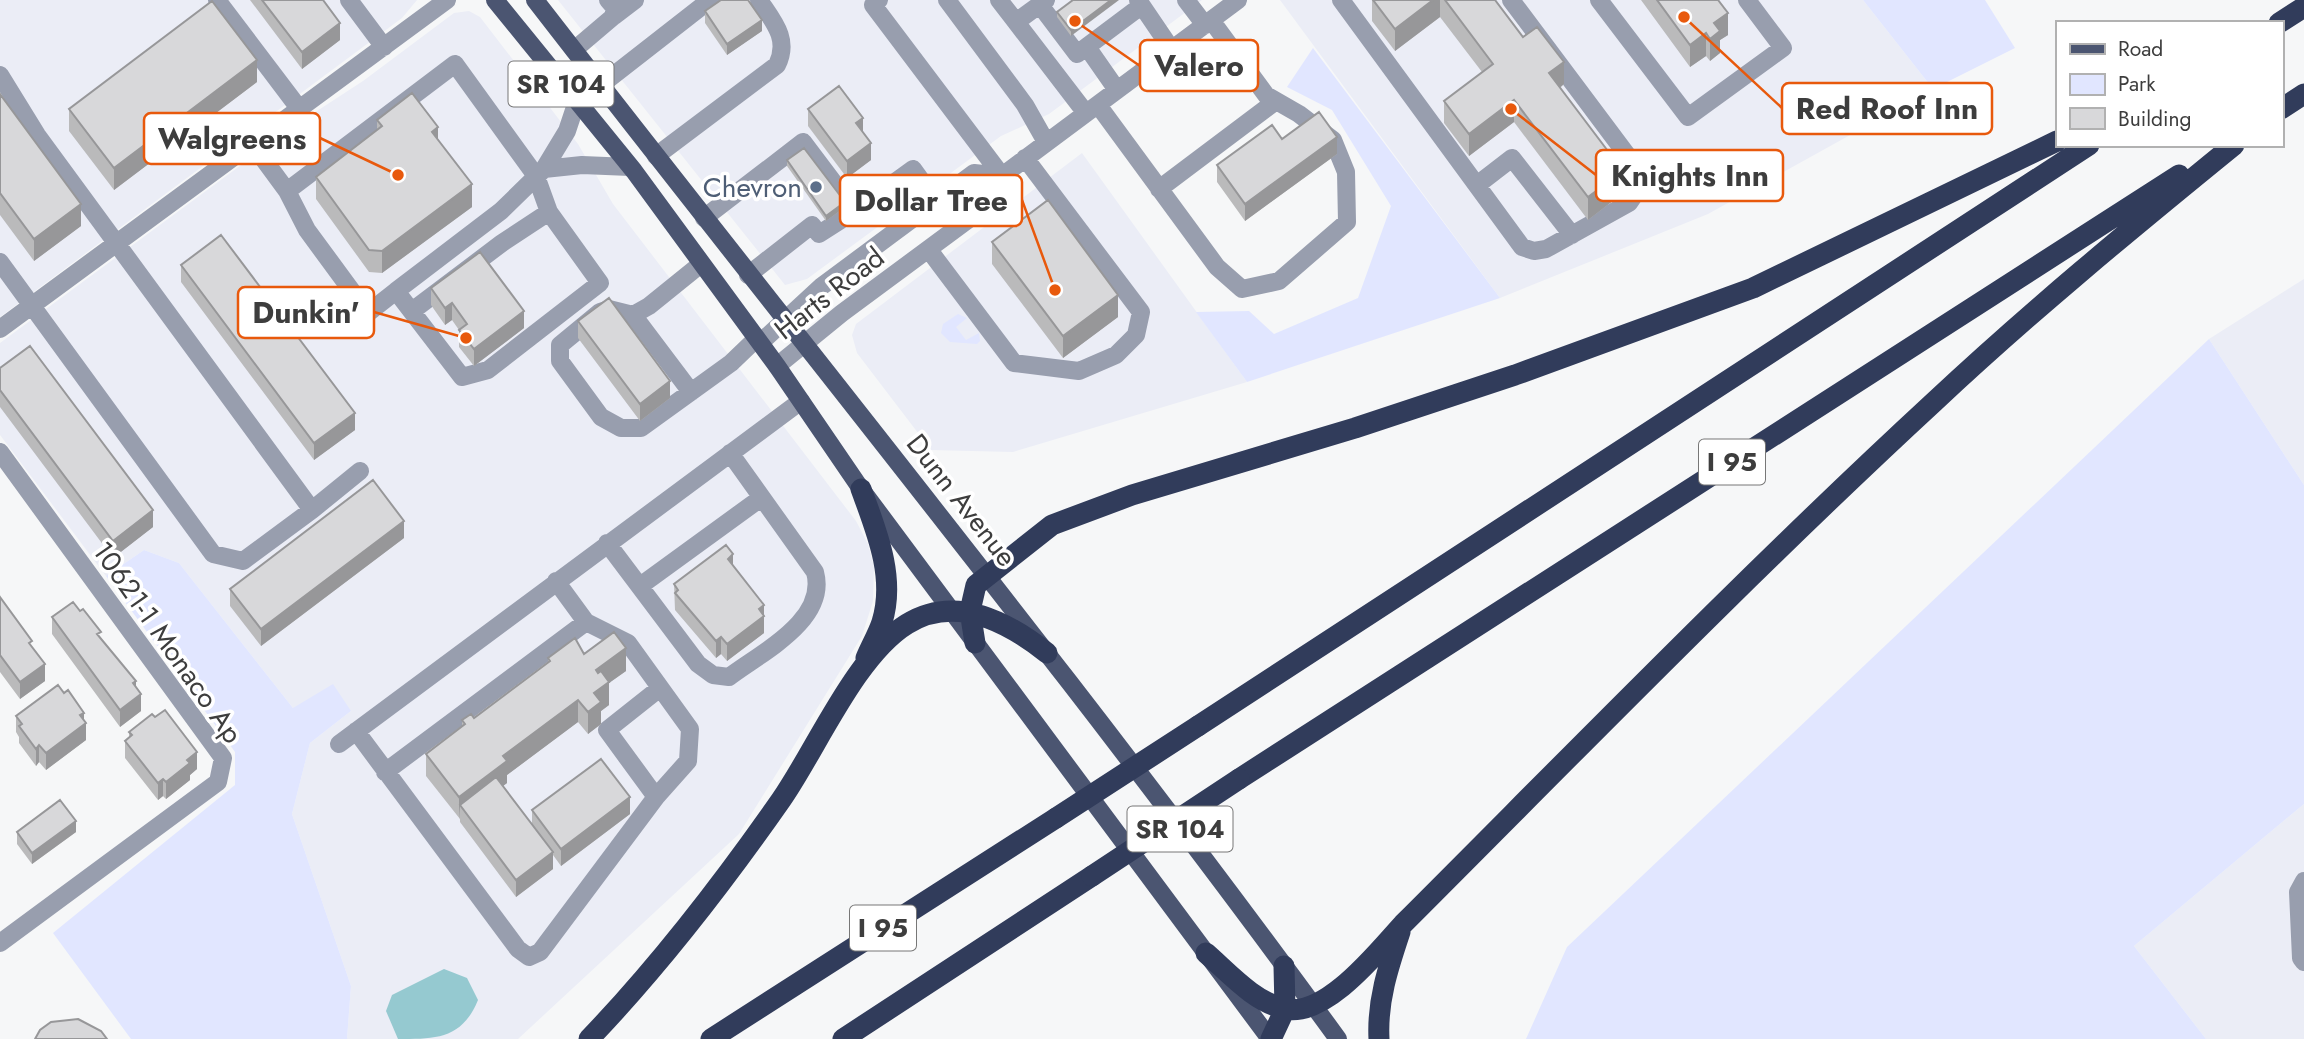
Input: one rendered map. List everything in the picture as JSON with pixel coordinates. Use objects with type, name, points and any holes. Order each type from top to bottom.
[{"type":"highway","points":[[2282,21],[2304,7]]},
{"type":"highway","points":[[2283,108],[2304,94]]},
{"type":"highway","points":[[961,612],[976,585],[1052,525],[1094,508],[1503,379],[1753,288],[2056,141]]},
{"type":"highway","name":"I 95","points":[[711,1039],[1198,726],[2086,147]]},
{"type":"highway","name":"I 95","points":[[843,1039],[1239,779],[2222,147]]},
{"type":"highway","points":[[1206,953],[1254,995],[1285,1009],[1301,1009],[1333,994],[1357,974],[1403,924],[1782,545],[1925,410],[2070,280],[2232,147]]},
{"type":"highway","points":[[589,1039],[669,949],[741,856],[783,797],[860,671],[883,621],[885,571],[881,545],[861,489]]},
{"type":"highway","points":[[961,612],[975,643]]},
{"type":"highway","points":[[860,671],[907,624],[961,612],[1022,633],[1047,653]]},
{"type":"highway","points":[[1379,1039],[1378,1016],[1385,974],[1403,924]]},
{"type":"highway","points":[[1271,1039],[1285,1009],[1284,966]]},
{"type":"main road","name":"SR 104","points":[[495,0],[576,104],[630,167],[777,366],[861,489],[961,612]]},
{"type":"main road","name":"Dunn Avenue","points":[[535,0],[748,275],[987,575],[1338,1039]]},
{"type":"main road","name":"SR 104","points":[[975,643],[1271,1039]]},
{"type":"street","points":[[217,0],[298,107]]},
{"type":"street","points":[[349,0],[384,47]]},
{"type":"street","points":[[0,329],[298,107],[447,0]]},
{"type":"street","points":[[574,50],[611,8],[635,0]]},
{"type":"street","points":[[601,85],[710,0]]},
{"type":"street","points":[[656,156],[777,65],[783,54],[781,33],[759,0]]},
{"type":"street","points":[[879,0],[873,5],[1002,176]]},
{"type":"street","points":[[947,0],[1025,105],[1046,142]]},
{"type":"street","points":[[999,0],[1047,63],[1092,109],[1159,189],[1217,267],[1242,289],[1279,281],[1347,222],[1346,172],[1333,140],[1266,95],[1186,0]]},
{"type":"street","name":"Harts Road","points":[[777,366],[805,346],[842,313],[992,202],[1002,176],[1238,0]]},
{"type":"street","points":[[1345,1],[1522,247],[1534,251],[1546,249],[1629,203],[1642,184],[1639,171],[1511,0]]},
{"type":"street","points":[[1599,0],[1688,117],[1783,48],[1747,0]]},
{"type":"street","points":[[1016,22],[1043,2],[1085,39],[1117,90]]},
{"type":"street","points":[[1047,63],[1085,39],[1112,16],[1140,3],[1172,50]]},
{"type":"street","points":[[287,191],[454,64],[540,172],[549,212],[600,283],[488,370],[462,377],[396,291]]},
{"type":"street","points":[[0,75],[37,135],[312,510]]},
{"type":"street","points":[[1159,189],[1276,101]]},
{"type":"street","points":[[251,142],[287,191],[307,230],[368,313],[501,211],[540,172],[567,131],[576,104]]},
{"type":"street","points":[[704,218],[803,142],[855,211]]},
{"type":"street","points":[[929,250],[1014,363],[1079,371],[1116,355],[1136,335],[1141,312],[1025,158]]},
{"type":"street","points":[[1477,185],[1512,158],[1572,235]]},
{"type":"street","points":[[540,172],[582,165],[630,167]]},
{"type":"street","points":[[748,275],[812,225],[819,234],[913,169],[936,201]]},
{"type":"street","name":"Harts Road","points":[[691,392],[785,320],[822,286],[974,173],[1002,176]]},
{"type":"street","points":[[412,312],[549,212]]},
{"type":"street","points":[[0,262],[30,307],[214,554],[243,561],[360,471]]},
{"type":"street","points":[[633,315],[649,306],[701,264]]},
{"type":"street","points":[[609,309],[633,315],[691,392],[641,428],[621,428],[601,417],[561,361],[560,345],[600,312],[609,309]]},
{"type":"street","points":[[339,744],[801,401]]},
{"type":"street","name":"10621-1 Monaco Ap","points":[[0,452],[223,758],[218,782],[0,943]]},
{"type":"street","points":[[607,543],[698,664],[713,675],[729,677],[790,631],[813,607],[819,586],[815,572],[730,453]]},
{"type":"street","points":[[640,586],[761,498]]},
{"type":"street","points":[[356,731],[518,948],[529,957],[540,952],[656,797],[688,761],[690,729],[628,643],[586,622],[556,581]]},
{"type":"street","points":[[385,772],[586,622]]},
{"type":"street","points":[[656,797],[607,730],[660,688]]},
{"type":"street","points":[[2304,881],[2298,892],[2301,958],[2304,962]]},
{"type":"shaded area","points":[[0,0],[417,0],[402,18],[0,317]]},
{"type":"shaded area","points":[[558,0],[1202,0],[1049,114],[1001,136],[807,279],[785,285]]},
{"type":"shaded area","points":[[1280,0],[1863,0],[1933,89],[1708,214],[1500,298]]},
{"type":"shaded area","points":[[469,11],[480,17],[578,144],[613,204],[856,521],[868,544],[874,567],[873,601],[862,636],[739,834],[518,1039],[347,1039],[351,986],[292,814],[310,743],[351,711],[293,708],[179,563],[144,550],[106,576],[0,435],[0,343],[294,126],[363,81],[454,13]]},
{"type":"shaded area","points":[[1082,153],[1247,382],[1013,452],[931,450],[857,353],[852,335],[856,324]]},
{"type":"shaded area","points":[[2304,279],[2304,485],[2209,339]]},
{"type":"shaded area","points":[[2304,804],[2304,1039],[2206,1039],[2134,946]]},
{"type":"shaded area","points":[[444,969],[467,978],[478,1000],[472,1013],[464,1023],[446,1034],[398,1039],[386,1011],[392,995]]},
{"type":"green space","points":[[1863,0],[1985,0],[2015,48],[1933,89]]},
{"type":"green space","points":[[1313,48],[1500,298],[1247,382],[1196,312],[1249,311],[1274,334],[1358,298],[1391,206],[1332,110],[1287,87]]},
{"type":"green space","points":[[958,314],[967,318],[956,327],[966,340],[979,333],[980,341],[977,344],[950,342],[941,333],[943,324]]},
{"type":"green space","points":[[2209,339],[2304,485],[2304,804],[2134,946],[2206,1039],[1526,1039],[1567,947]]},
{"type":"green space","points":[[144,550],[179,563],[293,708],[333,684],[351,711],[310,743],[292,814],[351,986],[347,1039],[131,1039],[53,933],[235,785],[235,752],[106,576]]},
{"type":"building","points":[[262,0],[323,0],[340,23],[302,52]]},
{"type":"building","points":[[721,0],[748,0],[762,20],[727,44],[705,11]]},
{"type":"building","points":[[1073,0],[1111,0],[1071,30],[1057,12]]},
{"type":"building","points":[[1373,0],[1433,0],[1395,29]]},
{"type":"building","points":[[1445,0],[1495,0],[1523,37],[1537,27],[1564,62],[1549,73],[1623,171],[1588,197],[1514,100],[1469,134],[1444,101],[1493,64]]},
{"type":"building","points":[[1657,0],[1718,0],[1728,13],[1714,23],[1720,31],[1710,39],[1706,33],[1690,45]]},
{"type":"building","points":[[212,1],[257,60],[114,168],[69,109]]},
{"type":"building","points":[[839,86],[863,118],[856,123],[871,143],[847,161],[808,109]]},
{"type":"building","points":[[412,93],[438,127],[432,132],[472,184],[382,251],[369,250],[316,177],[382,126],[377,120]]},
{"type":"building","points":[[0,94],[81,204],[34,239],[0,193]]},
{"type":"building","points":[[1319,112],[1337,137],[1245,204],[1217,165],[1272,125],[1282,139]]},
{"type":"building","name":"Chevron","points":[[804,148],[845,202],[826,216],[787,160]]},
{"type":"building","points":[[1048,200],[1118,295],[1063,336],[992,242]]},
{"type":"building","points":[[221,235],[355,413],[314,443],[181,265]]},
{"type":"building","points":[[480,252],[524,311],[474,349],[459,330],[467,324],[452,303],[445,308],[431,288]]},
{"type":"building","points":[[609,298],[670,381],[640,404],[578,321]]},
{"type":"building","points":[[30,346],[153,510],[113,541],[0,390],[0,368]]},
{"type":"building","points":[[373,480],[404,521],[261,629],[230,589]]},
{"type":"building","points":[[726,545],[733,554],[728,559],[764,605],[759,609],[764,616],[727,644],[721,637],[716,641],[675,593],[678,590],[674,584]]},
{"type":"building","points":[[0,597],[45,664],[20,682],[0,655]]},
{"type":"building","points":[[73,602],[80,611],[83,609],[101,632],[97,634],[136,681],[133,683],[141,694],[120,710],[52,617]]},
{"type":"building","points":[[614,632],[626,648],[596,670],[598,673],[601,671],[609,682],[594,693],[601,702],[588,712],[578,700],[503,756],[507,761],[459,797],[426,754],[465,724],[462,720],[471,714],[474,718],[550,661],[548,658],[575,638],[584,654]]},
{"type":"building","points":[[58,685],[64,693],[68,690],[84,713],[80,715],[86,723],[46,753],[39,745],[36,749],[19,726],[22,724],[16,716]]},
{"type":"building","points":[[165,710],[197,752],[187,760],[190,763],[166,782],[163,779],[158,783],[125,741],[132,735],[129,732],[152,714],[155,717]]},
{"type":"building","points":[[601,759],[630,797],[561,849],[532,810]]},
{"type":"building","points":[[496,777],[553,852],[516,880],[460,805]]},
{"type":"building","points":[[60,800],[76,821],[32,853],[17,832]]},
{"type":"building","points":[[78,1019],[101,1031],[107,1039],[35,1039],[40,1030],[51,1022]]},
{"type":"place","name":"Red Roof Inn","points":[[1684,17]]},
{"type":"place","name":"Valero","points":[[1075,21]]},
{"type":"place","name":"Knights Inn","points":[[1511,109]]},
{"type":"place","name":"Walgreens","points":[[398,175]]},
{"type":"place","name":"Chevron","points":[[816,187]]},
{"type":"place","name":"Dollar Tree","points":[[1055,290]]},
{"type":"place","name":"Dunkin'","points":[[466,338]]}]
